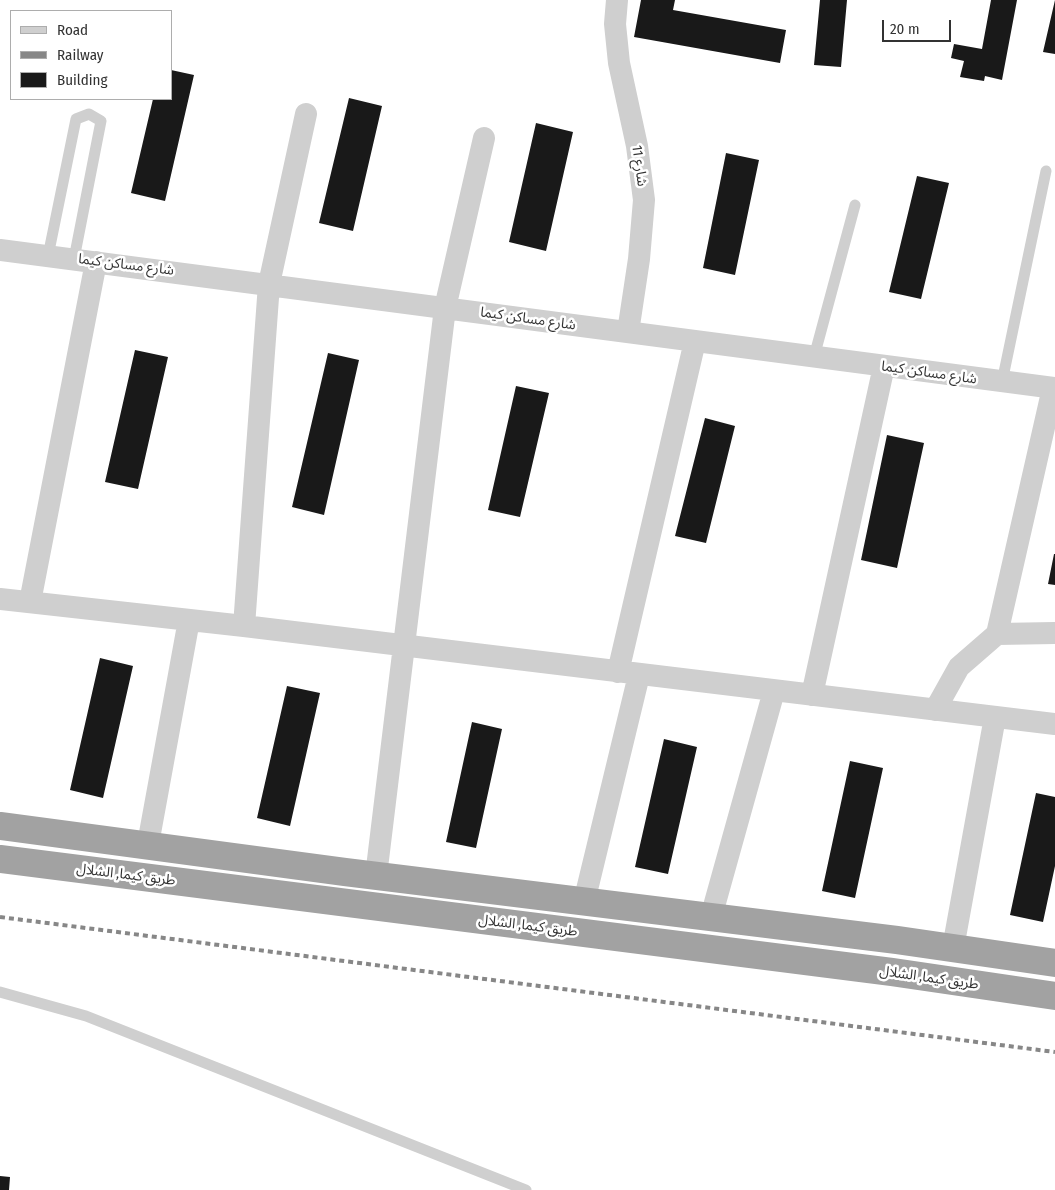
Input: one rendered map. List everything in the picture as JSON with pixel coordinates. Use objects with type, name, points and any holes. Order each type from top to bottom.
[{"type":"highway","points":[[0,826],[148,844],[376,876],[953,948],[1055,963]]},
{"type":"highway","name":"طريق كيما, الشلال","points":[[0,859],[892,972],[1055,996]]},
{"type":"highway","points":[[344,903],[346,872]]},
{"type":"street","name":"شارع 11","points":[[617,0],[615,24],[619,63],[637,146],[644,200],[639,259],[628,332]]},
{"type":"street","points":[[244,626],[269,284],[306,114]]},
{"type":"street","points":[[376,876],[445,308],[484,138]]},
{"type":"street","name":"شارع مساكن كيما","points":[[0,250],[1054,388]]},
{"type":"street","points":[[30,602],[96,262]]},
{"type":"street","points":[[584,902],[695,341]]},
{"type":"street","points":[[812,695],[884,366]]},
{"type":"street","points":[[935,710],[960,667],[997,634],[1054,388]]},
{"type":"street","points":[[0,599],[244,626],[1055,724]]},
{"type":"street","points":[[148,844],[189,620]]},
{"type":"street","points":[[997,634],[1055,633]]},
{"type":"street","points":[[712,917],[774,691]]},
{"type":"street","points":[[953,948],[995,717]]},
{"type":"lane","points":[[48,256],[76,118],[89,114],[96,116],[101,121],[74,259]]},
{"type":"lane","points":[[1002,382],[1046,171]]},
{"type":"lane","points":[[814,357],[855,205]]},
{"type":"lane","points":[[0,992],[86,1016],[526,1190]]},
{"type":"building","points":[[641,0],[675,0],[673,10],[786,30],[780,63],[634,37]]},
{"type":"building","points":[[820,0],[847,0],[841,67],[814,65]]},
{"type":"building","points":[[991,0],[1017,0],[1002,80],[985,76],[984,81],[960,77],[964,61],[951,58],[954,44],[982,49]]},
{"type":"building","points":[[1055,0],[1055,54],[1043,52]]},
{"type":"building","points":[[172,70],[194,75],[165,201],[131,193],[153,100],[172,100]]},
{"type":"building","points":[[349,98],[382,106],[353,231],[319,223]]},
{"type":"building","points":[[536,123],[573,132],[546,251],[509,242]]},
{"type":"building","points":[[726,153],[759,160],[735,275],[703,268]]},
{"type":"building","points":[[917,176],[949,183],[921,299],[889,292]]},
{"type":"building","points":[[135,350],[168,357],[138,489],[105,482]]},
{"type":"building","points":[[328,353],[359,360],[324,515],[292,507]]},
{"type":"building","points":[[516,386],[549,393],[520,517],[488,510]]},
{"type":"building","points":[[705,418],[735,426],[706,543],[675,536]]},
{"type":"building","points":[[887,435],[924,443],[897,568],[861,560]]},
{"type":"building","points":[[1055,554],[1055,585],[1048,584]]},
{"type":"building","points":[[100,658],[133,666],[103,798],[70,790]]},
{"type":"building","points":[[287,686],[320,693],[290,826],[257,818]]},
{"type":"building","points":[[472,722],[502,729],[476,848],[446,842]]},
{"type":"building","points":[[664,739],[697,747],[668,874],[635,867]]},
{"type":"building","points":[[850,761],[883,768],[855,898],[822,891]]},
{"type":"building","points":[[1036,793],[1055,797],[1055,866],[1043,922],[1010,915]]},
{"type":"building","points":[[0,1176],[10,1177],[9,1190],[0,1190]]},
{"type":"railway","points":[[0,917],[1055,1052]]}]
